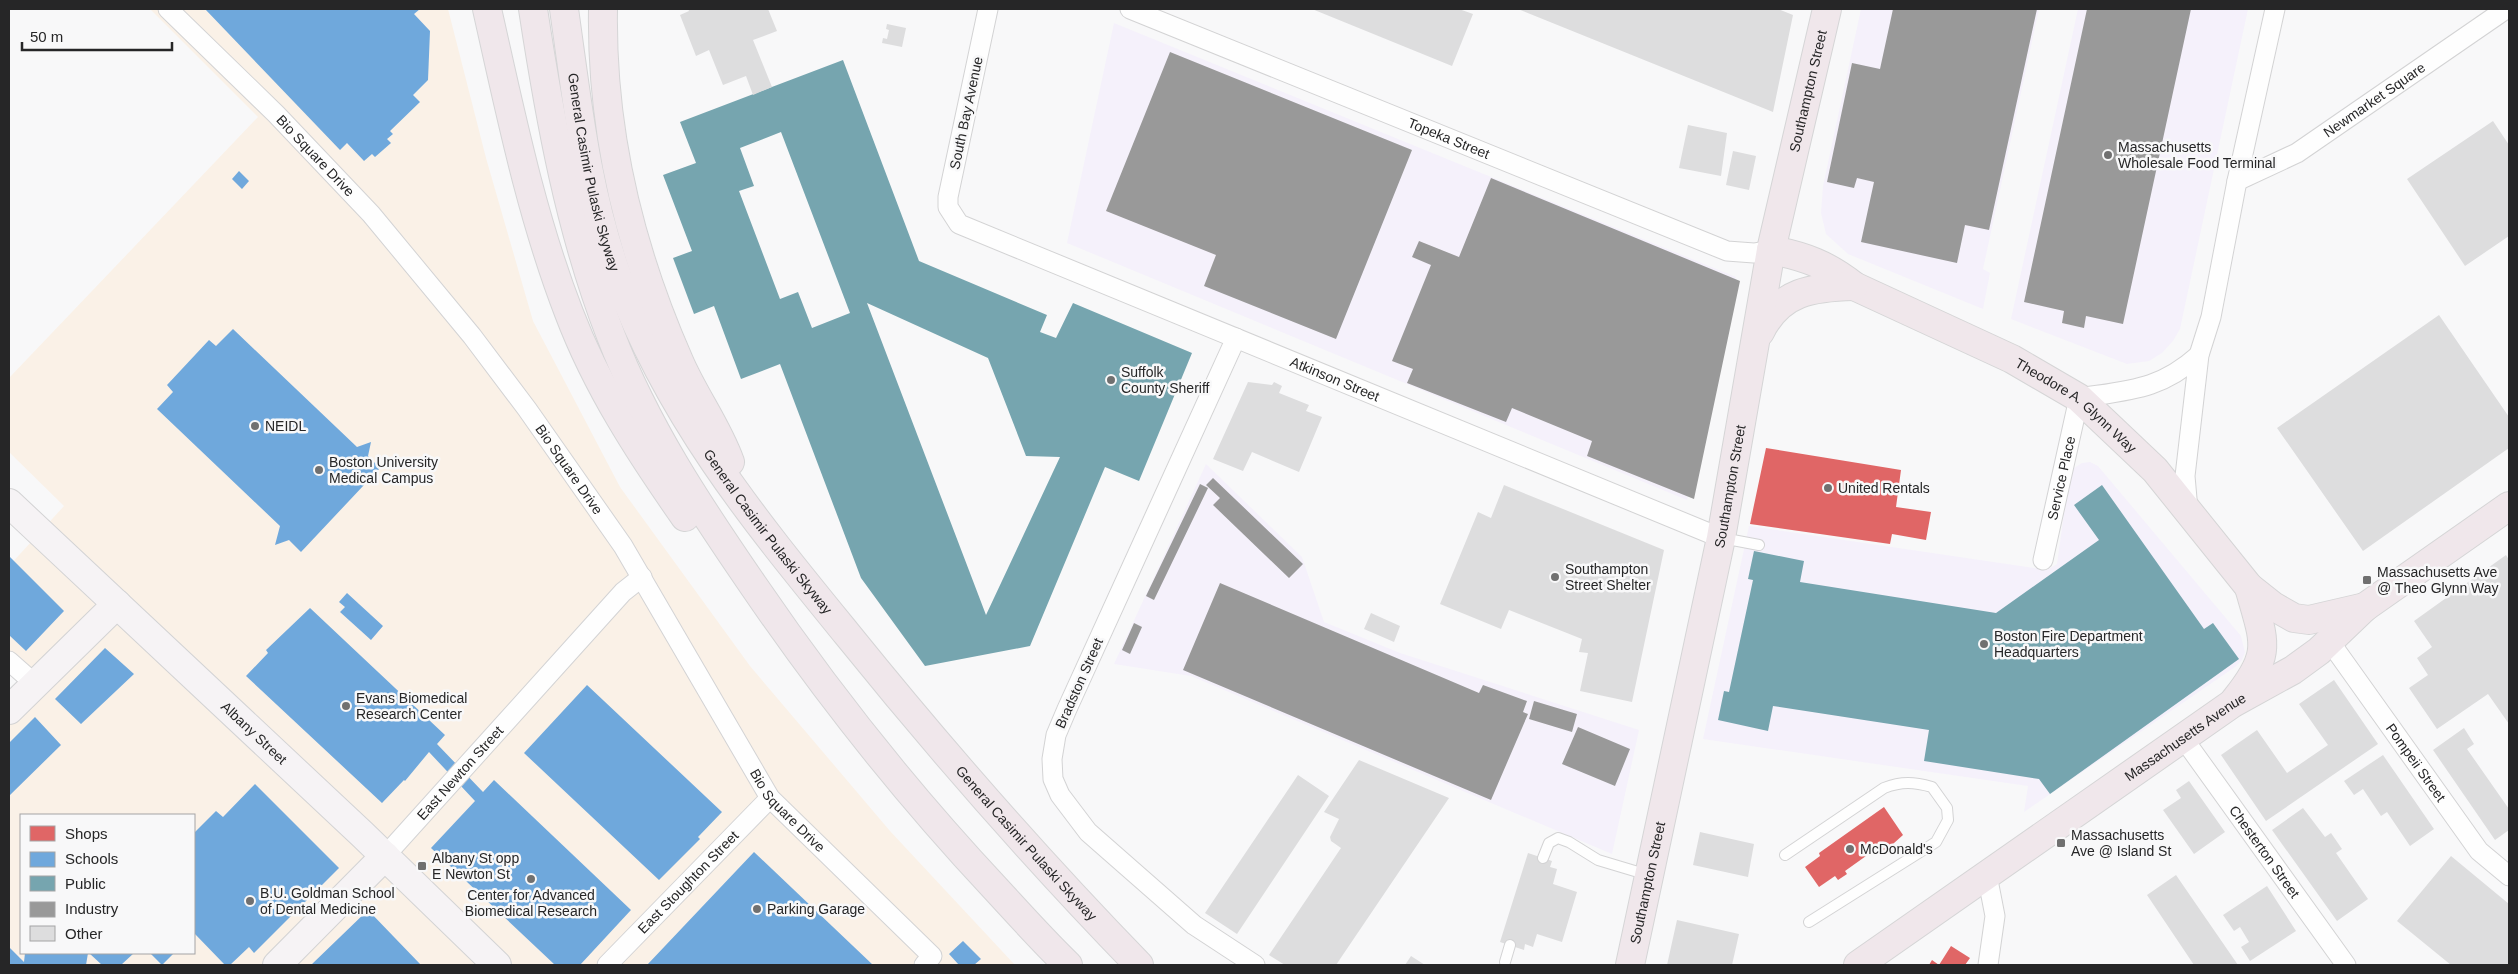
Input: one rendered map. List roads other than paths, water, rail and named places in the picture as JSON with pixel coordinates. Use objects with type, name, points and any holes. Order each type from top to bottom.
[{"type":"main road","points":[[487,9],[544,243],[569,314],[583,345],[615,411],[674,502],[717,558],[778,623]]},
{"type":"main road","points":[[603,9],[604,61],[610,122],[620,180],[635,241],[672,346],[693,391],[724,444],[749,510]]},
{"type":"main road","name":"Southampton Street","points":[[1630,965],[1721,538],[1771,250],[1825,9]]},
{"type":"main road","name":"General Casimir Pulaski Skyway","points":[[564,14],[595,205],[618,277],[666,387],[688,424],[749,510],[798,574],[940,746],[1140,965]]},
{"type":"main road","name":"General Casimir Pulaski Skyway","points":[[534,18],[573,222],[615,346],[634,390],[672,463],[778,623],[822,683],[914,797],[962,852],[1068,965]]},
{"type":"main road","name":"Theodore A. Glynn Way","points":[[1771,250],[1815,260],[1835,270],[1854,286],[2012,359],[2079,398],[2155,470],[2249,586]]},
{"type":"main road","points":[[1754,344],[1766,319],[1779,303],[1812,290],[1854,286]]},
{"type":"main road","name":"Albany Street","points":[[9,503],[385,856],[497,965]]},
{"type":"main road","name":"Massachusetts Avenue","points":[[1858,965],[2232,703],[2293,670],[2330,642],[2365,607],[2507,513]]},
{"type":"main road","points":[[2249,586],[2273,606],[2299,620],[2316,619],[2365,607]]},
{"type":"main road","points":[[2232,703],[2255,674],[2262,649],[2263,638],[2249,586]]},
{"type":"main road","points":[[9,710],[117,604]]},
{"type":"main road","name":"East Newton Street","points":[[277,965],[385,856]]},
{"type":"street","name":"Bio Square Drive","points":[[168,9],[276,114],[376,220],[472,336],[527,409],[642,577],[770,798],[928,961]]},
{"type":"street","name":"South Bay Avenue","points":[[952,216],[948,207],[948,197],[988,9]]},
{"type":"street","name":"Topeka Street","points":[[1130,9],[1727,251],[1754,253],[1771,250]]},
{"type":"street","points":[[2188,512],[2186,466],[2199,355],[2211,317],[2237,181],[2275,9]]},
{"type":"street","name":"Newmarket Square","points":[[2237,181],[2298,153],[2506,9]]},
{"type":"street","name":"Atkinson Street","points":[[952,216],[967,229],[1721,538]]},
{"type":"street","name":"Bradston Street","points":[[1236,338],[1056,734],[1052,759],[1053,779],[1060,795],[1088,832],[1194,924],[1255,965]]},
{"type":"street","points":[[2079,398],[2141,389],[2164,381],[2182,370],[2199,355]]},
{"type":"street","name":"Service Place","points":[[2043,560],[2079,398]]},
{"type":"street","name":"East Newton Street","points":[[385,856],[623,592],[642,577]]},
{"type":"street","name":"Pompeii Street","points":[[2330,642],[2479,851],[2509,876]]},
{"type":"street","points":[[9,661],[35,684]]},
{"type":"street","name":"Chesterton Street","points":[[2183,738],[2346,965]]},
{"type":"street","name":"East Stoughton Street","points":[[607,965],[770,798]]},
{"type":"street","points":[[1987,874],[1995,916],[1988,965]]},
{"type":"lane","points":[[1721,538],[1759,546]]},
{"type":"lane","points":[[1784,855],[1884,788],[1896,783],[1911,781],[1932,786],[1948,808],[1948,820],[1936,842],[1810,922]]},
{"type":"lane","points":[[1543,858],[1549,843],[1558,838],[1569,842],[1598,860],[1649,875]]},
{"type":"lane","points":[[1505,962],[1510,946]]},
{"type":"place","name":"Massachusetts Wholesale Food Terminal","points":[[2108,155]]},
{"type":"place","name":"Suffolk County Sheriff","points":[[1111,380]]},
{"type":"place","name":"NEIDL","points":[[255,426]]},
{"type":"place","name":"Boston University Medical Campus","points":[[319,470]]},
{"type":"place","name":"United Rentals","points":[[1828,488]]},
{"type":"place","name":"Southampton Street Shelter","points":[[1555,577]]},
{"type":"place","name":"Massachusetts Ave @ Theo Glynn Way","points":[[2367,580]]},
{"type":"place","name":"Boston Fire Department Headquarters","points":[[1984,644]]},
{"type":"place","name":"Evans Biomedical Research Center","points":[[346,706]]},
{"type":"place","name":"Massachusetts Ave @ Island St","points":[[2061,843]]},
{"type":"place","name":"McDonald's","points":[[1850,849]]},
{"type":"place","name":"Albany St opp E Newton St","points":[[422,866]]},
{"type":"place","name":"Center for Advanced Biomedical Research","points":[[531,879]]},
{"type":"place","name":"B.U. Goldman School of Dental Medicine","points":[[250,901]]},
{"type":"place","name":"Parking Garage","points":[[757,909]]}]
